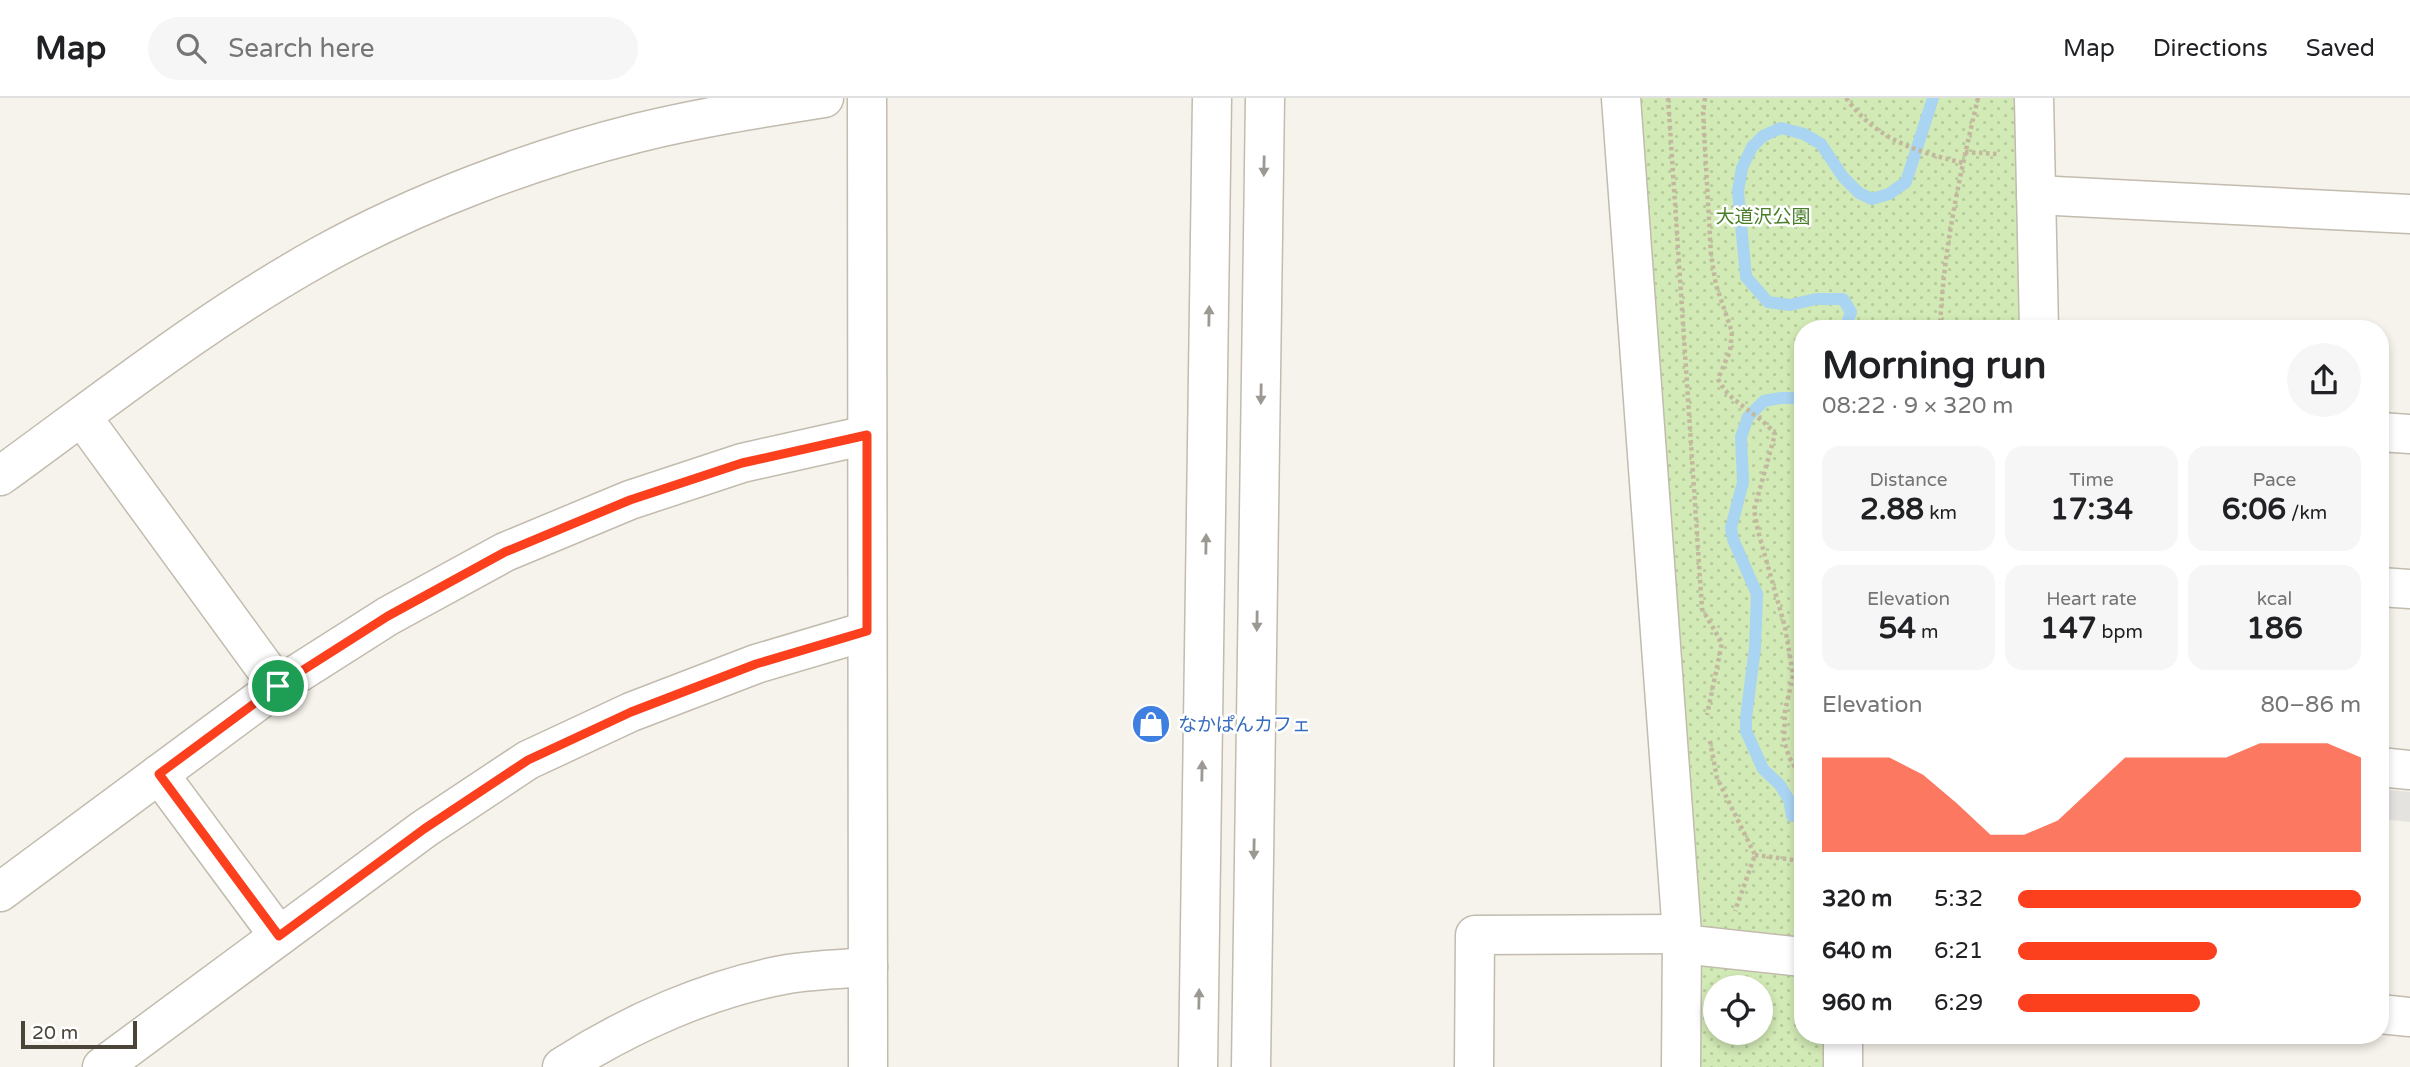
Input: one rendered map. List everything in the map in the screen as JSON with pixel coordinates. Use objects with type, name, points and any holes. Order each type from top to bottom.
[{"type":"street","points":[[0,477],[210,323],[323,255],[436,201],[539,162],[636,133],[824,98]]},
{"type":"street","points":[[867,98],[868,1067]]},
{"type":"street","points":[[1198,1067],[1213,98]]},
{"type":"street","points":[[1251,1067],[1265,98]]},
{"type":"street","points":[[1620,98],[1682,939],[1681,1067]]},
{"type":"street","points":[[2034,98],[2039,320]]},
{"type":"street","points":[[2036,195],[2410,214]]},
{"type":"street","points":[[82,417],[278,686]]},
{"type":"street","points":[[2389,433],[2410,434]]},
{"type":"street","points":[[0,892],[278,686],[388,616],[505,552],[630,500],[730,467],[867,435]]},
{"type":"street","points":[[2389,588],[2410,589]]},
{"type":"street","points":[[102,1067],[424,829],[528,760],[631,712],[744,669],[867,631]]},
{"type":"street","points":[[2389,768],[2410,770]]},
{"type":"street","points":[[159,774],[279,936]]},
{"type":"street","points":[[1474,1067],[1475,935],[1682,939],[1721,948],[1794,956]]},
{"type":"street","points":[[562,1067],[606,1041],[727,989],[789,974],[868,967]]},
{"type":"street","points":[[2389,1015],[2410,1017]]},
{"type":"street","points":[[1843,1044],[1843,1067]]},
{"type":"path","points":[[1668,98],[1702,609],[1721,643],[1706,721]]},
{"type":"path","points":[[1705,98],[1703,113],[1711,255],[1716,285],[1732,332],[1730,351],[1718,379],[1723,390],[1765,421],[1775,434],[1754,510],[1785,627],[1793,675],[1785,711],[1784,741],[1794,765]]},
{"type":"path","points":[[1846,98],[1888,139],[1929,155],[1963,163]]},
{"type":"path","points":[[1940,320],[1942,290],[1957,185],[1978,98]]},
{"type":"path","points":[[1708,732],[1717,778],[1755,855],[1721,948]]},
{"type":"path","points":[[1755,855],[1794,860]]},
{"type":"green space","name":"大道沢公園","points":[[1635,98],[2026,98],[2025,320],[1794,320],[1794,1044],[1837,1044],[1837,1067],[1697,1067]]},
{"type":"shaded area","points":[[2389,790],[2410,792],[2410,822],[2389,820]]},
{"type":"waterway","points":[[1848,320],[1851,312],[1843,299],[1816,299],[1790,305],[1768,302],[1746,277],[1738,191],[1742,168],[1752,147],[1763,136],[1781,128],[1804,134],[1821,144],[1843,177],[1859,193],[1872,199],[1889,194],[1906,182],[1933,98]]},
{"type":"waterway","points":[[1792,816],[1789,800],[1780,785],[1763,769],[1746,731],[1755,648],[1757,594],[1733,539],[1731,528],[1743,482],[1741,437],[1748,417],[1764,401],[1794,398]]},
{"type":"place","name":"なかぱんカフェ","points":[[1151,724]]},
{"type":"route","points":[[867,435],[867,631],[756,664],[631,712],[528,760],[424,829],[279,936],[159,774],[278,686],[388,616],[505,552],[630,500],[742,463],[867,435]]}]
